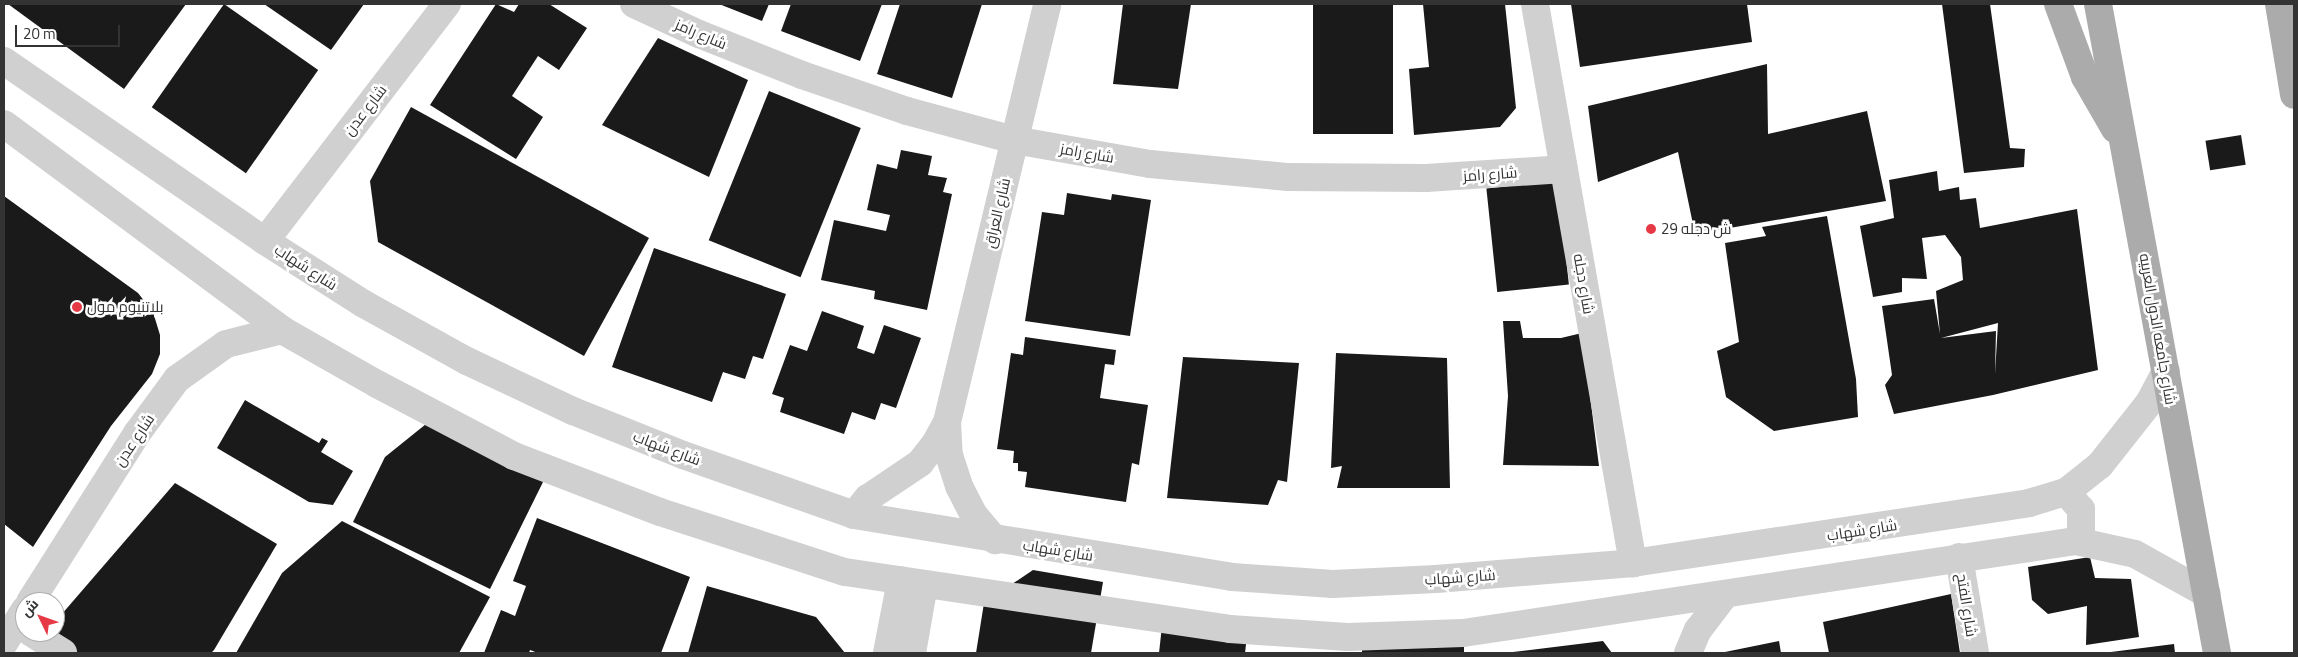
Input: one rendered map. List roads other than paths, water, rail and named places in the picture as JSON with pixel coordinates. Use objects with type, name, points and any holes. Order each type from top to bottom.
[{"type":"main road","points":[[2058,4],[2085,77],[2124,144]]},
{"type":"main road","name":"شارع جامعه الدول العربيه","points":[[2098,4],[2217,653]]},
{"type":"main road","points":[[2278,4],[2294,94]]},
{"type":"street","name":"شارع عدن","points":[[265,241],[447,4]]},
{"type":"street","name":"شارع رامز","points":[[634,4],[699,34],[802,75],[907,111],[1014,140],[1150,164],[1288,177],[1426,178],[1564,169]]},
{"type":"street","name":"شارع العراق","points":[[854,515],[868,498],[920,463],[935,444],[947,422],[1047,4]]},
{"type":"street","name":"شارع دجله","points":[[1535,4],[1633,563]]},
{"type":"street","name":"شارع شهاب","points":[[4,61],[265,241],[364,304],[467,361],[573,412],[683,455],[854,515],[995,540],[1232,577],[1333,584],[1436,579],[1633,563],[1988,511],[2066,492],[2100,465],[2127,434],[2149,403],[2166,371]]},
{"type":"street","points":[[4,124],[282,330],[514,456],[660,512],[845,572],[1230,629],[1348,638],[1463,633],[1724,596],[1959,557],[2076,541],[2135,554],[2207,594]]},
{"type":"street","name":"شارع عدن","points":[[41,592],[138,432],[177,380],[226,344],[282,330]]},
{"type":"street","name":"شارع العراق","points":[[947,422],[949,454],[958,486],[974,515],[995,540]]},
{"type":"street","points":[[2066,492],[2075,500],[2082,515],[2081,532],[2076,541]]},
{"type":"street","name":"شارع الفتح","points":[[1959,557],[1975,653]]},
{"type":"street","points":[[887,653],[913,582]]},
{"type":"street","points":[[912,653],[913,582]]},
{"type":"street","points":[[1688,653],[1698,630],[1724,596]]},
{"type":"street","points":[[49,642],[64,653]]},
{"type":"place","name":"29 ش دجله","points":[[1651,229]]},
{"type":"place","name":"بلاتنيوم مول","points":[[77,307]]}]
